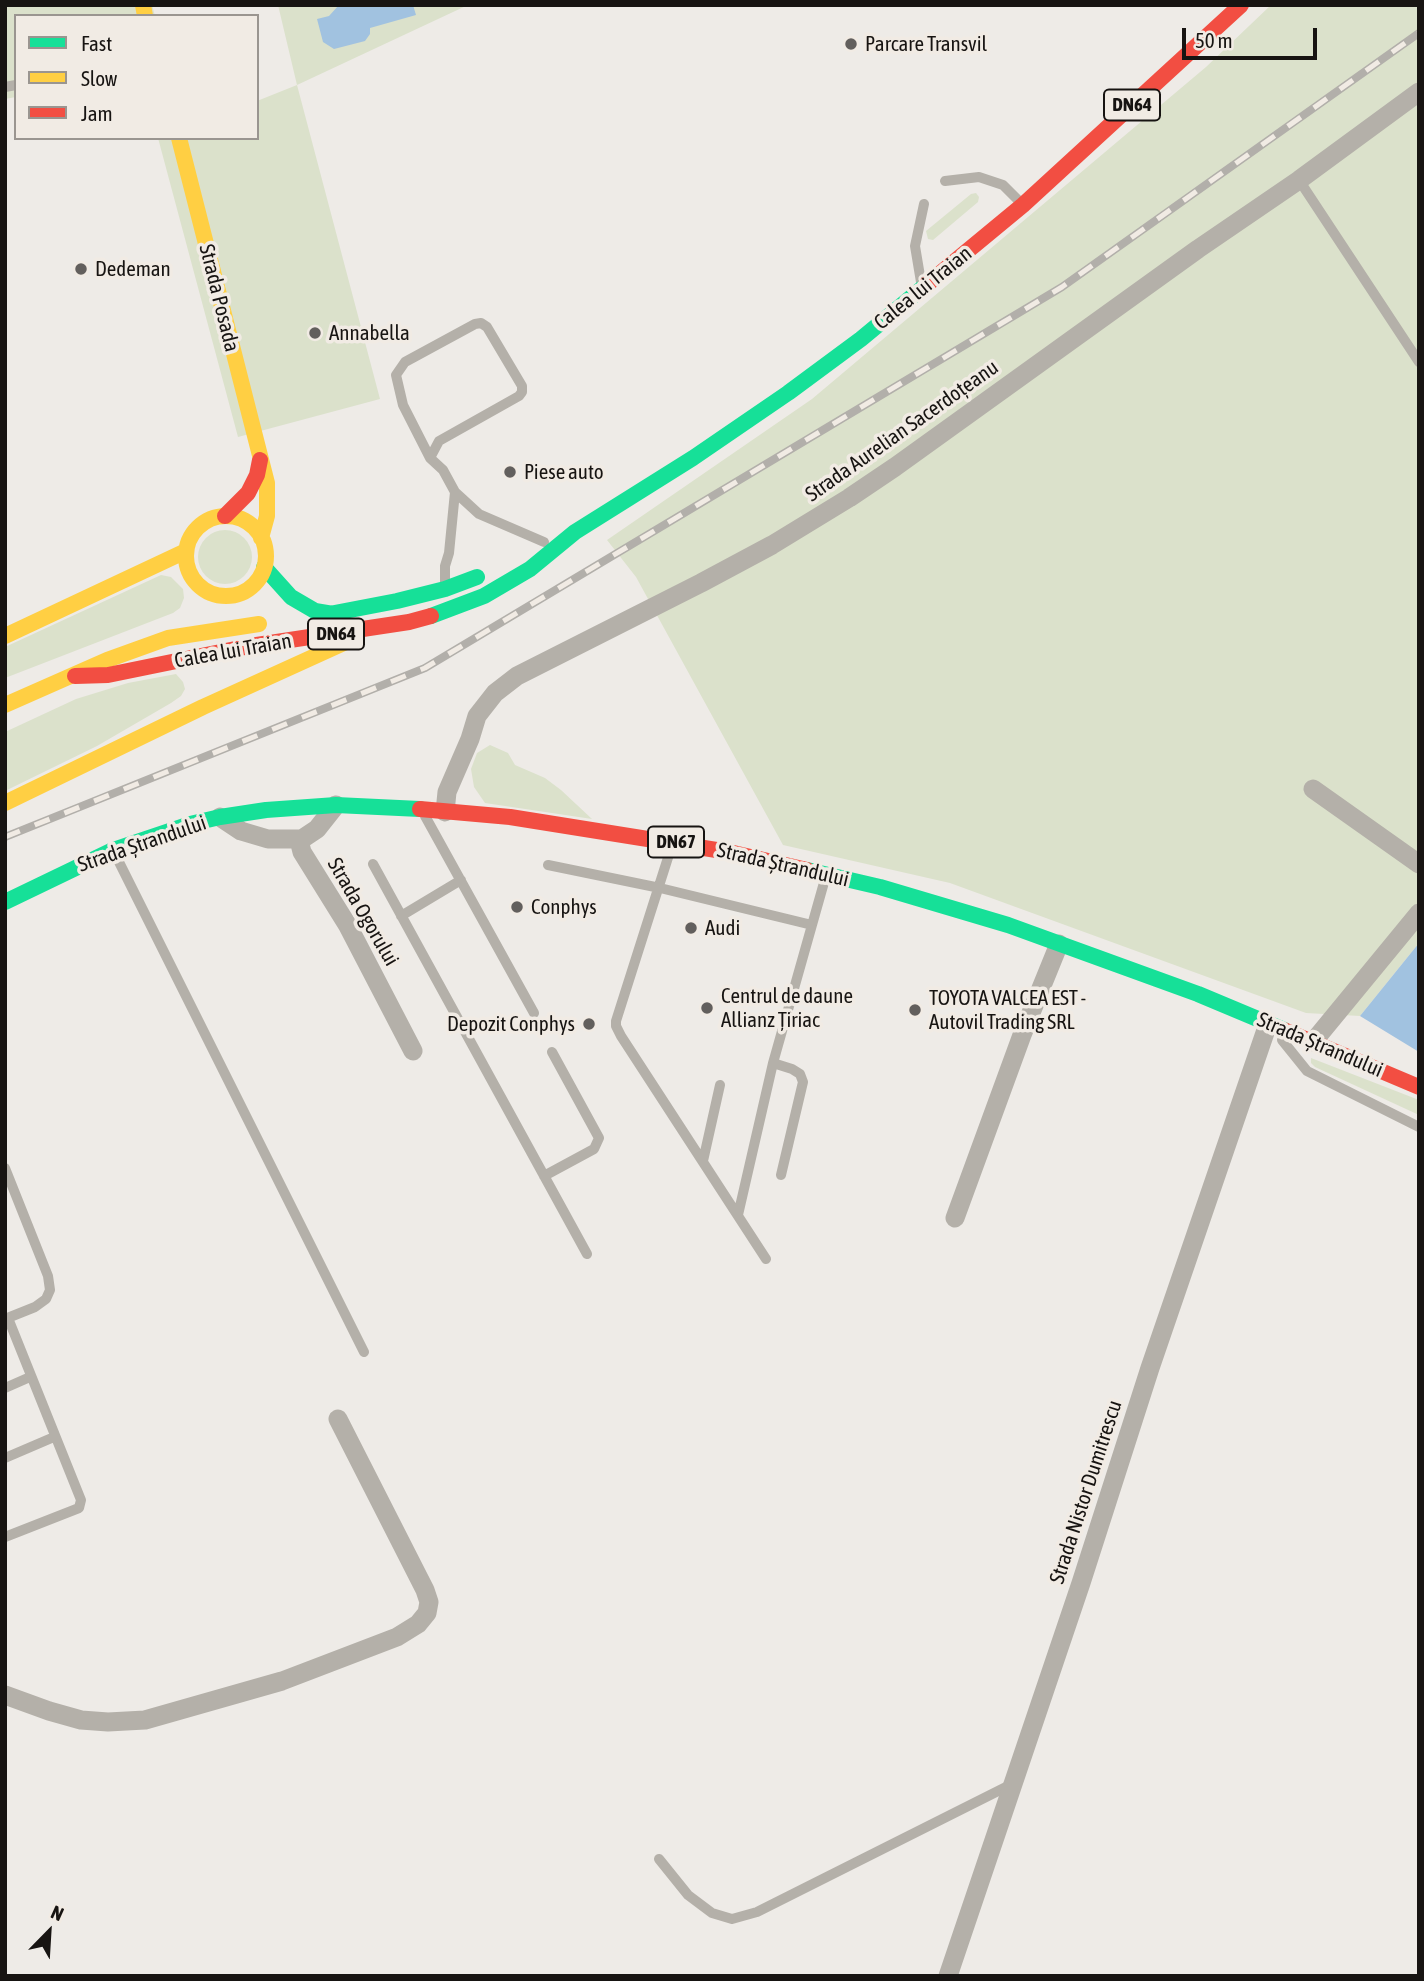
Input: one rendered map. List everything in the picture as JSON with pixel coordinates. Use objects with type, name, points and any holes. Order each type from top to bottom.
[{"type":"main road","name":"Calea lui Traian","points":[[75,676],[108,675],[250,646],[378,628],[445,612],[484,596],[530,569],[575,532],[788,394],[923,290],[1023,205],[1241,5]]},
{"type":"main road","name":"Strada Posada","points":[[180,140],[261,457],[268,500],[261,538]]},
{"type":"main road","points":[[225,516],[246,522],[261,538],[265,547],[264,567],[249,589],[236,595],[197,592],[188,570],[186,551],[195,531],[204,523],[225,516],[248,493],[257,475],[261,457]]},
{"type":"main road","name":"Calea lui Traian","points":[[523,555],[544,542],[575,532]]},
{"type":"main road","points":[[5,636],[186,551]]},
{"type":"main road","points":[[264,567],[291,597],[315,611],[333,614]]},
{"type":"main road","name":"Calea lui Traian","points":[[5,705],[107,660],[168,638],[333,614],[445,589],[496,568]]},
{"type":"main road","points":[[168,638],[186,620]]},
{"type":"main road","points":[[5,803],[203,707],[378,628]]},
{"type":"main road","points":[[186,659],[198,671]]},
{"type":"main road","points":[[203,707],[206,690]]},
{"type":"main road","name":"Strada Ștrandului","points":[[5,902],[113,850],[190,824],[220,817],[266,810],[336,805],[510,817],[673,841],[826,873],[955,909],[1198,994],[1419,1087]]},
{"type":"street","name":"Strada Aurelian Sacerdoțeanu","points":[[445,811],[447,792],[477,716],[495,693],[517,676],[772,545],[849,498],[1419,92]]},
{"type":"street","points":[[1313,789],[1419,864]]},
{"type":"street","points":[[220,817],[241,831],[268,839],[302,839],[317,829],[336,805]]},
{"type":"street","name":"Strada Ogorului","points":[[302,839],[302,852],[348,926],[413,1051]]},
{"type":"street","points":[[1313,1042],[1419,913]]},
{"type":"street","points":[[956,1218],[1022,1035],[1059,944]]},
{"type":"street","name":"Strada Nistor Dumitrescu","points":[[948,1976],[1081,1583],[1150,1368],[1268,1024]]},
{"type":"street","points":[[5,1695],[49,1712],[81,1720],[145,1720],[282,1681],[397,1637],[418,1624],[427,1613],[429,1602],[425,1590],[338,1419]]},
{"type":"lane","points":[[945,181],[979,177],[1003,185],[1023,205]]},
{"type":"lane","points":[[1299,180],[1419,362]]},
{"type":"lane","points":[[923,290],[915,246],[924,204]]},
{"type":"lane","points":[[430,458],[439,441],[522,392],[522,386],[487,327],[481,323],[405,362],[396,375],[403,405],[430,458],[443,470],[455,492],[479,514],[544,542]]},
{"type":"lane","points":[[445,589],[444,566],[449,553],[455,492]]},
{"type":"lane","points":[[421,809],[534,1013]]},
{"type":"lane","points":[[673,841],[616,1021],[617,1026],[766,1259]]},
{"type":"lane","points":[[113,850],[365,1352]]},
{"type":"lane","points":[[373,864],[587,1254]]},
{"type":"lane","points":[[548,865],[660,888],[812,925]]},
{"type":"lane","points":[[738,1215],[773,1063],[826,873]]},
{"type":"lane","points":[[401,916],[461,880]]},
{"type":"lane","points":[[1268,1024],[1307,1071],[1419,1127]]},
{"type":"lane","points":[[544,1176],[594,1150],[599,1138],[552,1052]]},
{"type":"lane","points":[[773,1063],[800,1074],[803,1082],[781,1175]]},
{"type":"lane","points":[[703,1161],[720,1085]]},
{"type":"lane","points":[[5,1168],[48,1276],[50,1290],[46,1299],[35,1307],[6,1318],[54,1437],[80,1493],[79,1508],[5,1537]]},
{"type":"lane","points":[[5,1388],[30,1377]]},
{"type":"lane","points":[[5,1458],[54,1437]]},
{"type":"lane","points":[[659,1859],[688,1895],[712,1913],[732,1919],[757,1912],[1012,1784]]},
{"type":"green space","points":[[5,5],[152,5],[154,14],[14,14],[14,97],[5,99]]},
{"type":"green space","points":[[278,5],[468,5],[297,85]]},
{"type":"green space","points":[[1271,5],[1419,5],[1419,943],[1360,1016],[1306,1013],[950,883],[783,845],[636,577],[607,540],[812,399],[1206,67]]},
{"type":"green space","points":[[297,85],[380,399],[238,437],[159,140],[259,140],[259,100]]},
{"type":"green space","points":[[976,193],[978,202],[933,240],[928,239],[926,231],[971,194]]},
{"type":"green space","points":[[225,530],[244,538],[252,557],[244,576],[225,584],[206,576],[198,557],[206,538]]},
{"type":"green space","points":[[161,575],[171,577],[183,589],[184,598],[180,608],[173,613],[5,678],[5,647]]},
{"type":"green space","points":[[176,674],[185,689],[181,696],[171,703],[97,746],[5,791],[5,732],[76,699],[128,683]]},
{"type":"green space","points":[[490,745],[508,753],[515,765],[545,778],[592,819],[485,803],[474,787],[471,769],[477,753]]},
{"type":"green space","points":[[1311,1058],[1419,1100],[1419,1115],[1315,1067]]},
{"type":"water","points":[[339,5],[413,5],[416,15],[370,28],[370,34],[365,41],[334,49],[323,42],[317,19],[329,16]]},
{"type":"water","points":[[1419,943],[1419,1052],[1360,1016]]},
{"type":"railway","points":[[5,837],[425,668],[1062,287],[1419,33]]},
{"type":"traffic: fast","points":[[431,616],[484,596],[530,569],[575,532],[693,458],[788,393],[861,339],[925,286]]},
{"type":"traffic: fast","points":[[264,567],[291,597],[315,611],[333,614]]},
{"type":"traffic: fast","points":[[324,615],[397,601],[445,589],[477,577]]},
{"type":"traffic: fast","points":[[5,902],[113,850],[190,824],[220,817],[266,810],[336,805],[420,809]]},
{"type":"traffic: fast","points":[[807,870],[880,887],[1008,925],[1198,994],[1284,1030]]},
{"type":"traffic: slow","points":[[143,5],[145,14]]},
{"type":"traffic: slow","points":[[180,140],[267,483],[267,516],[261,538]]},
{"type":"traffic: slow","points":[[226,516],[241,519],[254,528],[263,541],[266,556],[263,571],[254,584],[241,593],[226,596],[211,593],[198,584],[189,571],[186,556],[189,541],[198,528],[211,519],[226,516]]},
{"type":"traffic: slow","points":[[5,636],[186,551]]},
{"type":"traffic: slow","points":[[5,705],[107,660],[168,638],[259,624]]},
{"type":"traffic: slow","points":[[5,803],[203,707],[346,642]]},
{"type":"traffic: jam","points":[[925,286],[1023,205],[1241,5]]},
{"type":"traffic: jam","points":[[225,516],[248,493],[257,475],[260,460]]},
{"type":"traffic: jam","points":[[75,676],[108,675],[250,646],[409,622],[431,616]]},
{"type":"traffic: jam","points":[[420,809],[510,817],[729,852],[807,870]]},
{"type":"traffic: jam","points":[[1284,1030],[1419,1087]]},
{"type":"place","name":"Parcare Transvil","points":[[851,44]]},
{"type":"place","name":"Dedeman","points":[[81,269]]},
{"type":"place","name":"Annabella","points":[[315,333]]},
{"type":"place","name":"Piese auto","points":[[510,472]]},
{"type":"place","name":"Conphys","points":[[517,907]]},
{"type":"place","name":"Audi","points":[[691,928]]},
{"type":"place","name":"Centrul de daune Allianz Țiriac","points":[[707,1008]]},
{"type":"place","name":"TOYOTA VALCEA EST - Autovil Trading SRL","points":[[915,1010]]},
{"type":"place","name":"Depozit Conphys","points":[[589,1024]]}]
